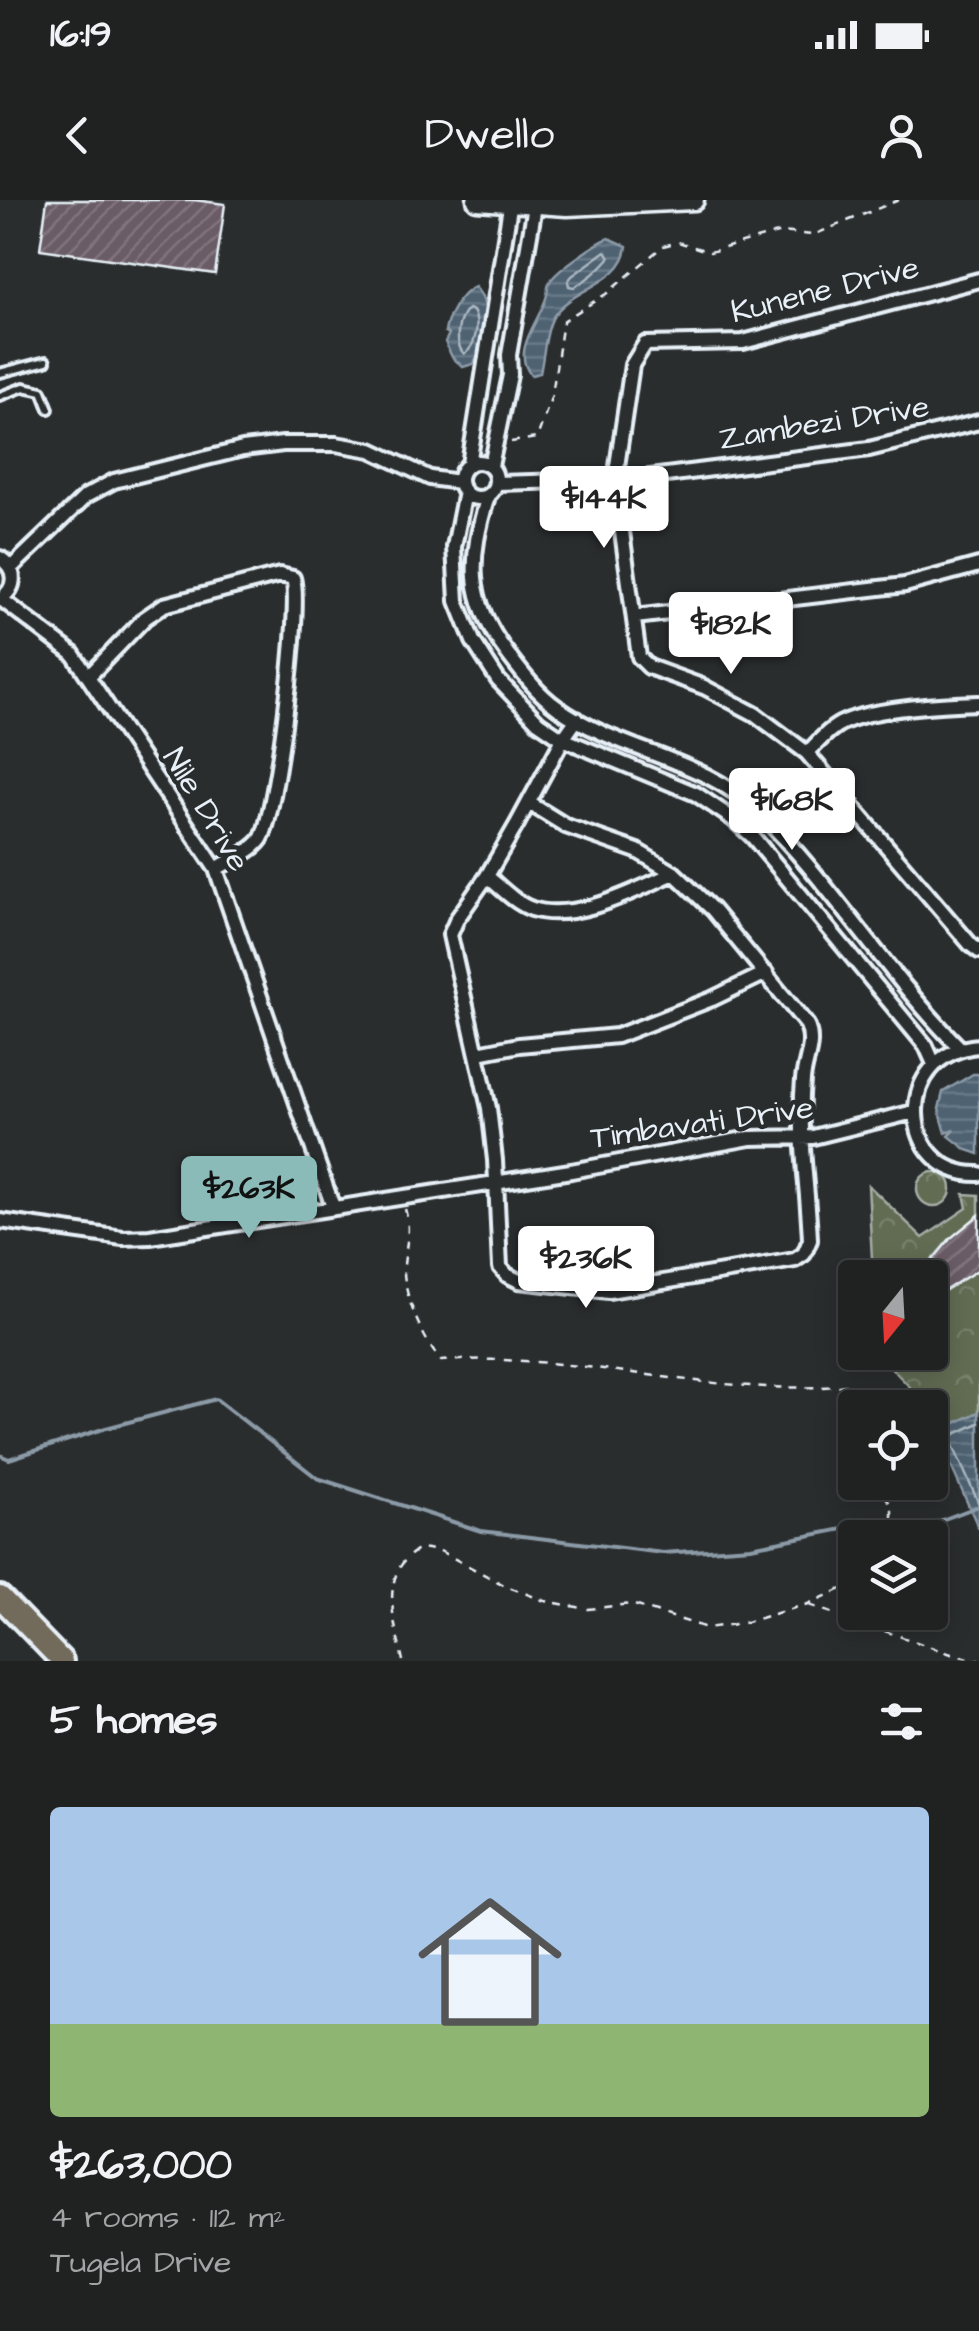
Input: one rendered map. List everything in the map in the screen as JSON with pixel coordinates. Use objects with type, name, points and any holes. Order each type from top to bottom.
[{"type":"main road","points":[[477,200],[635,204],[694,200]]},
{"type":"main road","points":[[0,1597],[62,1661]]},
{"type":"street","points":[[511,202],[469,464],[460,475],[454,547],[457,601],[474,640],[498,680],[538,722],[563,739],[696,794],[752,836],[920,1038],[934,1064]]},
{"type":"street","points":[[536,202],[512,336],[510,375],[491,466],[496,483],[488,496],[473,564],[478,603],[487,624],[520,671],[547,699],[601,732],[691,766],[750,805],[961,1048]]},
{"type":"street","name":"Kunene Drive","points":[[616,480],[632,366],[645,344],[743,342],[979,280]]},
{"type":"street","points":[[492,333],[512,336]]},
{"type":"street","name":"Zambezi Drive","points":[[496,483],[616,480],[869,449],[979,422]]},
{"type":"street","points":[[476,424],[500,429]]},
{"type":"street","points":[[1,599],[11,588],[5,563],[95,489],[234,451],[283,444],[356,446],[416,474],[462,487],[473,498],[488,496]]},
{"type":"street","points":[[469,464],[491,466]]},
{"type":"street","points":[[616,480],[637,648],[644,663],[704,687],[755,714],[807,753],[979,951]]},
{"type":"street","points":[[634,617],[906,585],[979,564]]},
{"type":"street","points":[[90,675],[164,605],[280,575],[293,578],[296,602],[290,674],[268,820],[256,844],[216,869]]},
{"type":"street","name":"Nile Drive","points":[[1,599],[63,645],[90,675],[216,869],[333,1207]]},
{"type":"street","points":[[807,753],[838,724],[851,719],[979,702]]},
{"type":"street","points":[[529,803],[566,826],[637,851],[674,873],[713,910],[799,1014],[811,1036],[802,1084],[810,1240],[801,1257],[780,1264],[601,1291],[529,1283],[503,1272],[498,1258],[497,1182],[489,1108],[460,971],[449,942],[456,918],[487,876],[577,719]]},
{"type":"street","points":[[487,876],[526,907],[546,911],[597,905],[674,873]]},
{"type":"street","points":[[478,1053],[617,1036],[766,973]]},
{"type":"street","points":[[979,1046],[961,1048],[934,1064],[916,1094],[914,1112],[919,1134],[931,1154],[950,1168],[979,1174]]},
{"type":"street","name":"Timbavati Drive","points":[[0,1221],[130,1238],[402,1198],[750,1138],[803,1139],[914,1112]]},
{"type":"lane","points":[[0,374],[46,361]]},
{"type":"lane","points":[[0,396],[32,387],[42,390],[49,409]]},
{"type":"path","points":[[496,448],[505,442],[537,438],[552,395],[563,321],[606,294],[655,250],[678,242],[710,252],[781,232],[813,235],[900,200]]},
{"type":"path","points":[[402,1198],[409,1228],[404,1262],[406,1293],[441,1360],[476,1357],[759,1388],[852,1386],[853,1390]]},
{"type":"path","points":[[403,1661],[391,1617],[392,1590],[408,1559],[421,1548],[440,1551],[506,1586],[545,1601],[588,1609],[631,1604],[702,1628],[742,1623],[808,1604],[838,1591]]},
{"type":"path","points":[[808,1604],[979,1660]]},
{"type":"green space","points":[[934,1172],[946,1177],[951,1189],[946,1201],[934,1206],[922,1201],[917,1189],[922,1177]]},
{"type":"green space","points":[[868,1185],[923,1238],[967,1208],[964,1194],[979,1195],[979,1215],[932,1260],[872,1260]]},
{"type":"green space","points":[[979,1269],[979,1412],[948,1427],[948,1390],[913,1390],[893,1370],[948,1370],[948,1289]]},
{"type":"water","points":[[609,238],[627,246],[623,259],[606,278],[571,299],[553,317],[540,373],[531,375],[525,365],[525,345],[544,305],[549,282]]},
{"type":"water","points":[[475,287],[484,304],[485,335],[473,364],[463,367],[452,357],[445,342],[449,334],[445,332],[459,301]]},
{"type":"water","points":[[979,1074],[979,1154],[949,1136],[955,1130],[946,1133],[939,1109],[943,1092]]},
{"type":"water","points":[[979,1412],[979,1529],[948,1459],[948,1426]]},
{"type":"building","points":[[47,200],[194,200],[225,204],[215,274],[40,249]]},
{"type":"building","points":[[979,1215],[979,1269],[948,1288],[948,1260],[933,1260],[951,1238]]},
{"type":"waterway","points":[[0,1455],[9,1459],[216,1399],[317,1478],[481,1531],[663,1553],[751,1547],[843,1529],[915,1530],[979,1506]]}]
